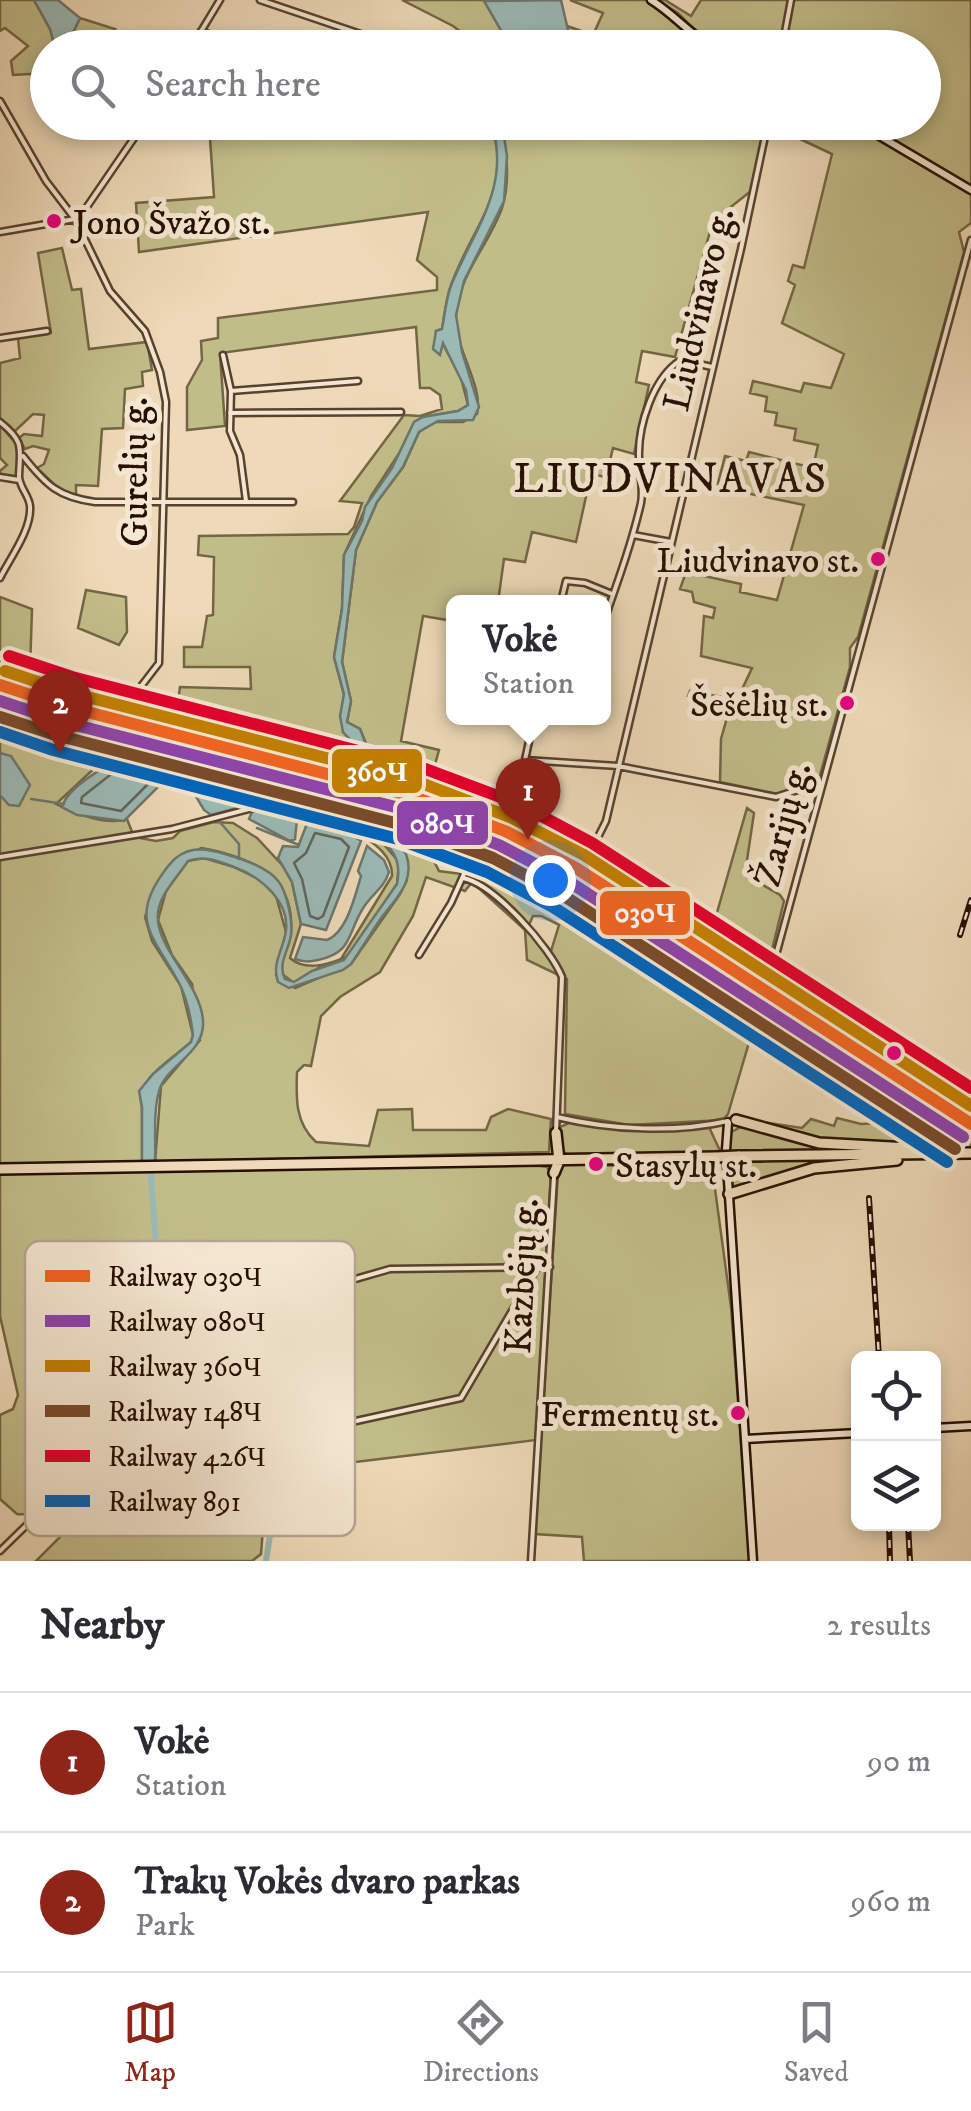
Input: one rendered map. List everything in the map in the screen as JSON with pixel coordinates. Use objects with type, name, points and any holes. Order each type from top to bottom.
[{"type":"highway","points":[[730,1124],[820,1143],[952,1153]]},
{"type":"highway","points":[[554,1173],[556,1133]]},
{"type":"highway","points":[[729,1194],[814,1168],[952,1153]]},
{"type":"highway","points":[[0,1169],[971,1153]]},
{"type":"main road","points":[[651,0],[691,30]]},
{"type":"main road","points":[[886,140],[971,190]]},
{"type":"main road","points":[[730,1124],[726,1138],[753,1561]]},
{"type":"main road","points":[[941,1428],[971,1426]]},
{"type":"main road","points":[[745,1439],[851,1432]]},
{"type":"street","points":[[202,30],[220,0]]},
{"type":"street","points":[[260,0],[349,30]]},
{"type":"street","points":[[785,30],[791,0]]},
{"type":"street","name":"Gurelių g.","points":[[0,101],[46,182],[75,219],[110,291],[145,331],[160,372],[166,402],[159,664],[128,715]]},
{"type":"street","points":[[0,232],[75,219],[133,140]]},
{"type":"street","name":"Liudvinavo g.","points":[[580,846],[601,836],[764,140]]},
{"type":"street","name":"Žarijų g.","points":[[971,240],[778,944],[779,968],[790,980],[971,1096]]},
{"type":"street","points":[[0,338],[47,331]]},
{"type":"street","points":[[223,355],[231,391],[230,432],[240,455],[246,501]]},
{"type":"street","points":[[611,597],[633,536],[643,490],[640,437],[657,389],[680,360],[712,367]]},
{"type":"street","points":[[231,391],[358,381]]},
{"type":"street","points":[[230,413],[401,412]]},
{"type":"street","points":[[0,422],[17,439],[29,464],[69,499],[293,502]]},
{"type":"street","points":[[0,578],[20,541],[29,512],[30,503],[19,480],[23,456]]},
{"type":"street","points":[[22,466],[26,468],[29,464]]},
{"type":"street","points":[[0,477],[19,480]]},
{"type":"street","points":[[633,536],[671,542]]},
{"type":"street","points":[[563,595],[566,581],[612,594]]},
{"type":"street","points":[[499,796],[525,760],[532,725]]},
{"type":"street","points":[[525,760],[618,766],[776,797],[806,787],[821,788]]},
{"type":"street","points":[[0,857],[167,830],[272,804],[300,806]]},
{"type":"street","points":[[418,956],[463,878],[485,827]]},
{"type":"street","points":[[470,863],[476,880],[545,946],[562,977],[556,1133]]},
{"type":"street","points":[[463,878],[476,880]]},
{"type":"street","points":[[557,1117],[616,1126],[730,1124]]},
{"type":"street","name":"Kazbėjų g.","points":[[532,1561],[554,1173]]},
{"type":"street","points":[[355,1279],[384,1270],[550,1267]]},
{"type":"street","points":[[355,1421],[461,1398],[537,1268]]},
{"type":"street","points":[[0,1549],[25,1526]]},
{"type":"shaded area","points":[[0,0],[34,0],[50,30],[30,30],[30,74],[13,75],[11,61],[28,46],[5,28],[0,31]]},
{"type":"shaded area","points":[[402,0],[484,0],[501,30],[458,30]]},
{"type":"shaded area","points":[[570,0],[646,0],[687,30],[595,30],[603,13]]},
{"type":"shaded area","points":[[656,0],[665,0],[691,16],[701,0],[789,0],[783,30],[695,30],[678,13]]},
{"type":"shaded area","points":[[793,0],[971,0],[971,187],[889,140],[941,140],[941,30],[787,30]]},
{"type":"shaded area","points":[[80,18],[115,29],[114,30],[74,30]]},
{"type":"shaded area","points":[[210,140],[495,140],[494,190],[449,291],[442,329],[436,331],[461,378],[468,405],[458,411],[423,417],[371,496],[344,555],[342,609],[334,657],[344,695],[343,732],[359,749],[360,779],[114,715],[118,702],[131,711],[135,702],[162,710],[177,709],[180,687],[251,689],[250,667],[184,667],[184,647],[202,647],[207,616],[213,615],[214,557],[198,555],[199,536],[348,534],[362,503],[340,501],[404,415],[420,416],[442,409],[440,395],[430,388],[420,388],[416,327],[220,353],[225,426],[187,430],[187,387],[202,360],[201,341],[218,338],[218,318],[437,290],[437,277],[417,260],[428,212],[139,252],[136,203],[214,197]]},
{"type":"shaded area","points":[[504,140],[762,140],[751,191],[713,221],[675,357],[642,351],[636,382],[649,385],[634,454],[613,448],[606,477],[591,474],[576,542],[532,532],[525,562],[504,559],[499,595],[446,595],[446,620],[423,616],[401,741],[439,750],[426,797],[366,781],[367,746],[360,729],[347,722],[351,701],[342,662],[356,550],[377,502],[403,467],[419,432],[432,422],[463,422],[477,414],[476,391],[459,341],[456,316],[462,287],[502,208],[507,166]]},
{"type":"shaded area","points":[[802,140],[880,140],[971,194],[971,223],[959,232],[964,252],[858,637],[850,648],[850,667],[819,779],[777,794],[720,782],[721,739],[730,707],[688,696],[690,691],[737,700],[752,668],[701,656],[704,616],[713,618],[715,608],[694,602],[692,592],[680,589],[686,572],[741,584],[740,592],[777,600],[804,505],[717,487],[725,456],[746,461],[749,452],[813,468],[818,445],[794,440],[796,429],[775,425],[777,413],[765,411],[767,397],[750,393],[753,381],[801,392],[804,383],[831,388],[844,354],[782,323],[795,285],[788,281],[793,265],[804,268],[832,154]]},
{"type":"shaded area","points":[[62,248],[72,290],[81,289],[89,349],[147,342],[152,370],[142,372],[143,386],[125,389],[123,428],[102,429],[98,486],[76,485],[76,499],[62,492],[37,468],[44,464],[49,450],[33,446],[25,449],[19,438],[24,434],[42,436],[44,415],[33,414],[14,432],[0,420],[0,363],[20,358],[18,338],[51,333],[38,253]]},
{"type":"shaded area","points":[[0,425],[19,447],[16,478],[0,475],[7,465],[0,458]]},
{"type":"shaded area","points":[[86,590],[126,597],[127,632],[119,645],[78,628]]},
{"type":"shaded area","points":[[0,597],[32,609],[27,673],[0,666]]},
{"type":"shaded area","points":[[0,691],[31,704],[140,733],[137,744],[101,762],[56,804],[100,820],[127,819],[134,837],[156,841],[214,822],[233,823],[257,838],[292,882],[301,924],[290,958],[295,962],[315,966],[341,959],[392,876],[385,854],[350,824],[355,811],[399,862],[397,884],[350,953],[338,964],[320,967],[294,983],[282,974],[291,928],[290,909],[276,881],[250,863],[201,848],[167,868],[145,917],[152,941],[181,986],[193,1035],[191,1042],[157,1070],[143,1088],[142,1162],[0,1164]]},
{"type":"shaded area","points":[[366,786],[443,807],[490,825],[481,849],[515,869],[526,843],[581,874],[971,1129],[971,1148],[830,1143],[756,1121],[802,1128],[811,1119],[834,1126],[837,1118],[861,1124],[922,1121],[925,1113],[760,1005],[723,1120],[629,1125],[565,1114],[567,979],[527,960],[525,930],[472,882],[465,891],[426,877],[413,916],[380,972],[340,997],[321,1016],[311,1066],[304,1065],[297,1072],[297,1101],[304,1127],[316,1142],[369,1146],[378,1110],[412,1109],[413,1130],[486,1130],[491,1117],[508,1109],[551,1119],[549,1152],[155,1162],[161,1086],[200,1040],[192,984],[172,955],[158,920],[166,891],[188,861],[204,858],[264,881],[276,896],[286,932],[276,975],[295,988],[351,964],[407,880],[387,831],[367,806]],"holes":[[[413,820],[438,820],[477,833],[461,874],[439,871]],[[533,916],[559,925],[551,951],[528,927]]]},
{"type":"shaded area","points":[[747,808],[754,813],[746,867],[749,877],[784,901],[771,954],[763,959],[748,957],[712,930]]},
{"type":"shaded area","points":[[571,1122],[623,1129],[709,1127],[721,1153],[567,1154],[561,1150],[560,1127]]},
{"type":"shaded area","points":[[743,1126],[838,1151],[729,1153],[731,1132]]},
{"type":"shaded area","points":[[880,1158],[733,1189],[732,1187],[730,1160]]},
{"type":"shaded area","points":[[565,1164],[679,1168],[713,1174],[731,1307],[750,1561],[584,1561],[582,1537],[535,1534],[558,1173]]},
{"type":"shaded area","points":[[470,1165],[540,1166],[551,1173],[536,1440],[355,1462],[355,1241],[25,1241],[25,1514],[17,1514],[0,1499],[0,1415],[13,1409],[18,1395],[0,1316],[0,1172]]},
{"type":"shaded area","points":[[61,1536],[262,1536],[261,1554],[252,1561],[36,1561]]},
{"type":"water","points":[[34,0],[58,0],[80,18],[74,30],[50,29]]},
{"type":"water","points":[[561,0],[568,30],[501,30],[484,1]]},
{"type":"water","points":[[495,140],[505,140],[504,201],[464,281],[456,315],[462,352],[479,407],[473,420],[438,421],[419,432],[403,467],[377,502],[356,550],[342,662],[351,701],[347,722],[360,729],[367,747],[367,806],[406,854],[405,884],[351,964],[289,988],[278,982],[276,976],[286,924],[273,893],[244,871],[217,861],[188,861],[164,895],[158,921],[161,935],[200,1006],[202,1032],[192,1051],[163,1082],[156,1108],[155,1162],[142,1162],[139,1091],[191,1042],[193,1035],[182,989],[153,938],[146,913],[156,884],[169,865],[188,851],[209,850],[247,861],[274,877],[285,893],[291,923],[283,973],[285,979],[294,982],[344,960],[397,884],[396,858],[354,805],[360,754],[343,732],[340,716],[344,694],[334,657],[342,609],[344,555],[365,507],[392,468],[414,422],[468,405],[466,390],[443,343],[440,355],[433,349],[436,331],[442,329],[452,283],[488,206],[497,166]]},
{"type":"water","points":[[137,752],[143,754],[160,785],[124,821],[77,815],[62,807],[83,782]]},
{"type":"water","points":[[0,753],[11,756],[30,785],[19,806],[9,805],[0,795]]},
{"type":"water","points":[[183,765],[221,784],[270,794],[271,799],[211,815],[179,768]]},
{"type":"water","points":[[271,807],[298,809],[295,839],[290,841],[249,819],[252,812]]},
{"type":"water","points":[[308,821],[345,830],[361,841],[326,930],[301,924],[292,882],[278,858],[283,846],[298,847]]},
{"type":"water","points":[[367,846],[384,860],[389,872],[362,910],[347,942],[329,957],[295,959],[303,937],[327,940],[345,922]]},
{"type":"waterway","points":[[152,764],[161,762],[181,768]]},
{"type":"waterway","points":[[31,799],[64,804]]},
{"type":"waterway","points":[[303,811],[347,823],[364,821]]},
{"type":"waterway","points":[[218,820],[239,844],[239,859]]},
{"type":"waterway","points":[[257,828],[299,845]]},
{"type":"waterway","points":[[150,1164],[156,1241]]},
{"type":"waterway","points":[[266,1561],[270,1536]]},
{"type":"railway","points":[[960,935],[971,900]]},
{"type":"railway","points":[[834,1035],[971,1127]]},
{"type":"railway","points":[[869,1198],[879,1351]]},
{"type":"railway","points":[[889,1531],[890,1561]]},
{"type":"railway","points":[[908,1531],[910,1561]]},
{"type":"rail line","name":"426Ч","points":[[9,656],[72,677],[420,767],[519,804],[592,843],[971,1088]]},
{"type":"rail line","name":"360Ч","points":[[5,671],[68,692],[416,781],[512,818],[584,855],[971,1106]]},
{"type":"rail line","name":"030Ч","points":[[0,685],[64,706],[412,796],[505,831],[576,868],[971,1124]]},
{"type":"rail line","name":"080Ч","points":[[0,701],[60,721],[407,810],[499,845],[568,881],[963,1137]]},
{"type":"rail line","name":"148Ч","points":[[0,717],[403,825],[493,858],[561,894],[955,1149]]},
{"type":"rail line","name":"891","points":[[0,732],[53,750],[398,839],[487,872],[553,907],[947,1162]]},
{"type":"place","name":"Jono Švažo st.","points":[[54,221]]},
{"type":"place","name":"Liudvinavo st.","points":[[878,559]]},
{"type":"place","name":"Šešėlių st.","points":[[847,703]]},
{"type":"place","name":"Trakų Vokės dvaro parkas","points":[[60,753]]},
{"type":"place","name":"Vokė","points":[[528,840]]},
{"type":"place","name":"Stasylų st.","points":[[596,1164]]},
{"type":"place","name":"Fermentų st.","points":[[738,1413]]},
{"type":"district","name":"LIUDVINAVAS","points":[[671,477]]}]
